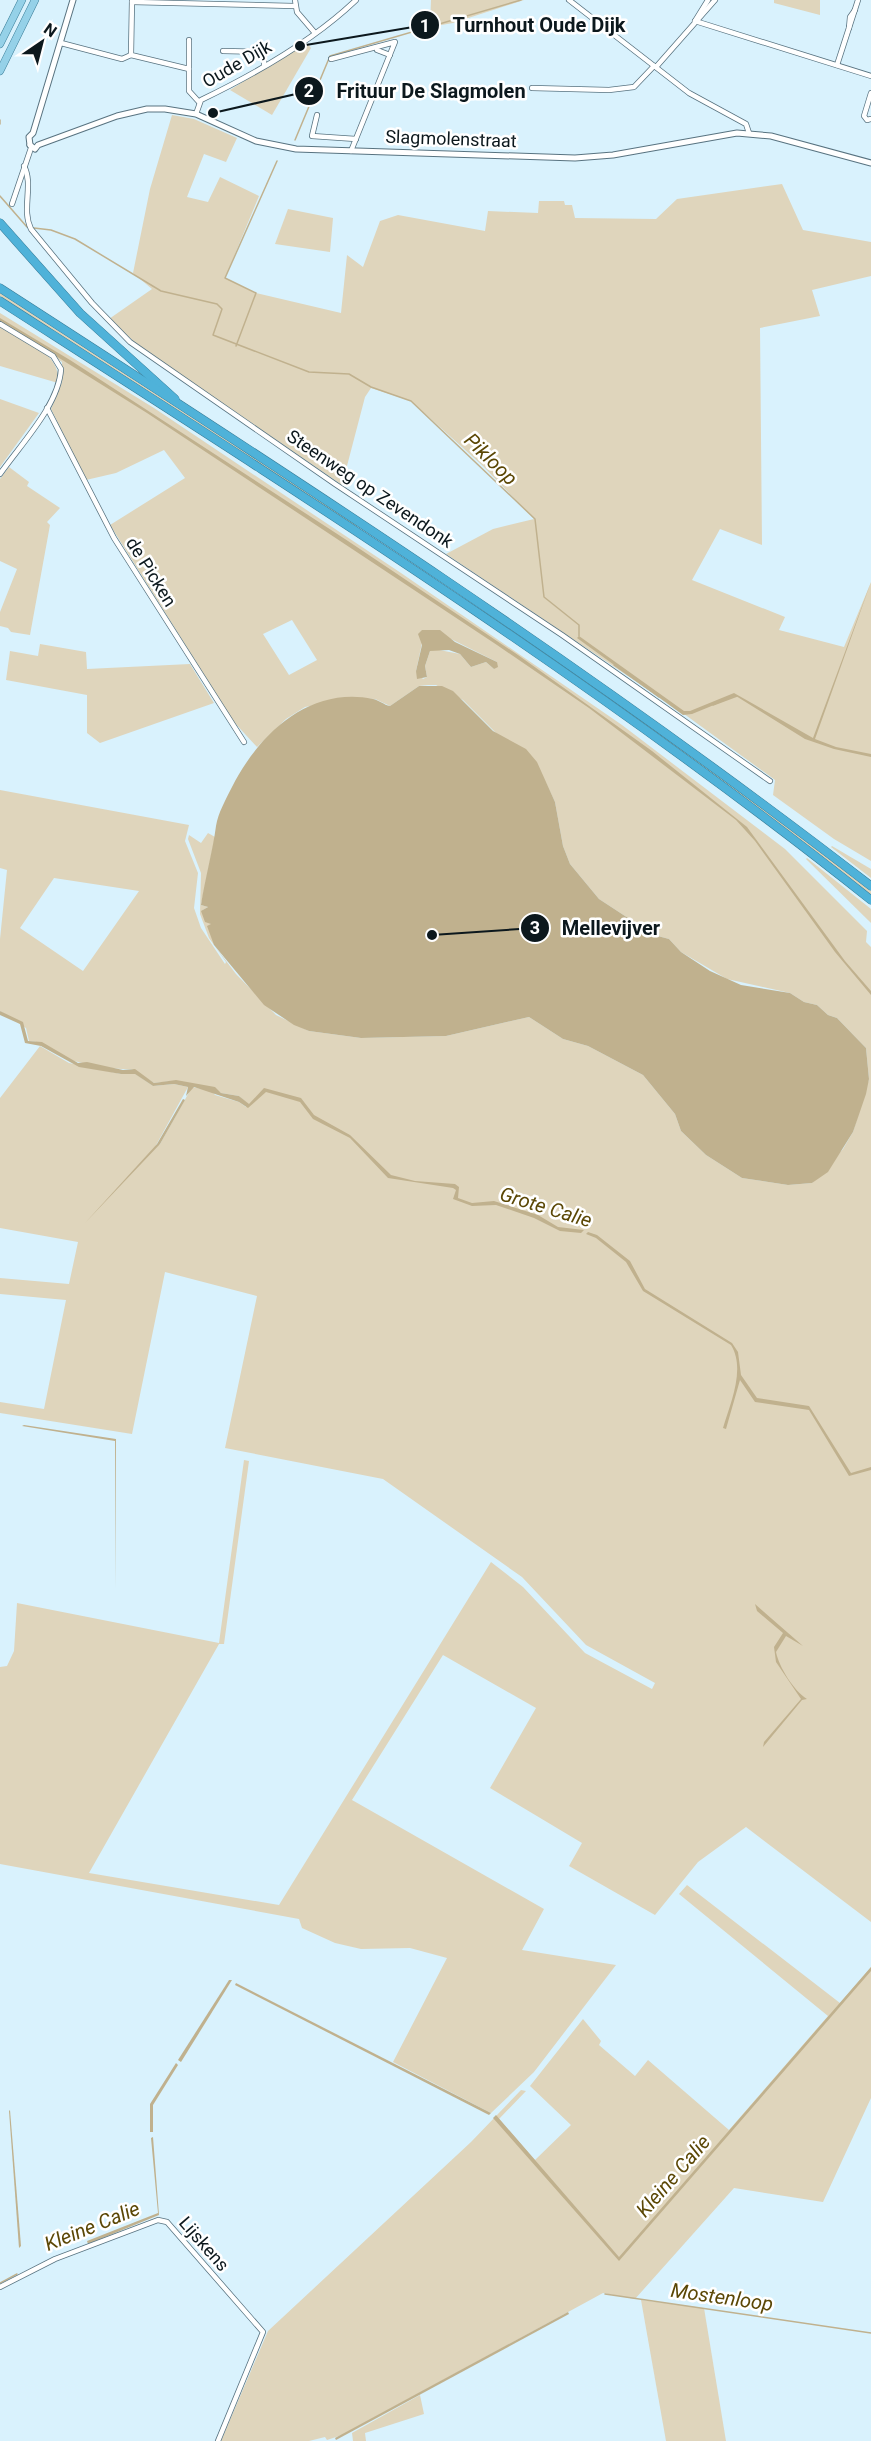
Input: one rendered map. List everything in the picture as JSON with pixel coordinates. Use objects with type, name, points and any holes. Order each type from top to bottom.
[{"type":"highway","points":[[0,223],[105,339],[168,390],[178,403]]},
{"type":"highway","points":[[0,288],[380,535],[620,700],[871,886]]},
{"type":"highway","points":[[0,301],[374,543],[494,624],[641,727],[871,900]]},
{"type":"main road","points":[[0,44],[22,0]]},
{"type":"main road","points":[[0,71],[34,0]]},
{"type":"street","points":[[34,145],[33,133],[62,43],[73,0]]},
{"type":"street","name":"Oude Dijk","points":[[196,114],[199,102],[315,33],[356,0]]},
{"type":"street","points":[[568,0],[689,93],[746,124],[749,133]]},
{"type":"street","points":[[532,88],[609,90],[634,87],[655,67],[695,21],[708,0]]},
{"type":"street","points":[[695,21],[701,18],[715,0]]},
{"type":"street","points":[[837,65],[849,28],[850,16],[858,0]]},
{"type":"street","points":[[131,55],[132,1],[294,3],[315,33]]},
{"type":"street","points":[[695,21],[871,76]]},
{"type":"street","points":[[189,40],[189,91],[199,102]]},
{"type":"street","points":[[331,59],[395,42],[351,151]]},
{"type":"street","points":[[62,43],[122,59],[131,55],[189,69]]},
{"type":"street","points":[[377,50],[390,56]]},
{"type":"street","points":[[223,51],[264,52],[264,65]]},
{"type":"street","points":[[871,93],[864,116],[867,120],[871,119]]},
{"type":"street","name":"Slagmolenstraat","points":[[34,145],[132,112],[165,109],[196,114],[256,141],[277,147],[585,157],[639,151],[718,134],[749,133],[782,139],[871,163]]},
{"type":"street","points":[[317,115],[312,136],[356,139]]},
{"type":"street","name":"Steenweg op Zevendonk","points":[[12,204],[24,166],[34,145]]},
{"type":"street","name":"Steenweg op Zevendonk","points":[[24,166],[28,185],[28,220],[31,229],[92,303],[130,342],[335,484],[562,635],[770,781]]},
{"type":"street","points":[[0,324],[53,356],[60,363],[61,373],[58,386],[47,408],[0,474]]},
{"type":"street","name":"de Picken","points":[[47,408],[114,538],[244,742]]},
{"type":"street","name":"Lijskens","points":[[0,2287],[55,2259],[158,2220],[167,2222],[262,2332],[218,2441]]},
{"type":"shaded area","points":[[431,0],[524,0],[453,23],[430,27]]},
{"type":"shaded area","points":[[774,0],[820,0],[820,15],[774,3]]},
{"type":"shaded area","points":[[306,42],[311,48],[272,115],[230,90]]},
{"type":"shaded area","points":[[172,115],[194,119],[237,138],[226,162],[204,154],[187,197],[208,202],[220,177],[259,196],[225,278],[256,293],[341,313],[347,255],[363,267],[380,221],[398,215],[485,231],[488,211],[538,213],[539,201],[564,201],[565,205],[572,205],[575,218],[656,219],[677,199],[782,184],[803,230],[871,242],[871,276],[812,290],[820,316],[760,328],[762,545],[720,529],[692,580],[785,617],[779,630],[844,647],[871,582],[871,861],[834,839],[773,795],[775,780],[680,711],[446,554],[493,529],[534,519],[483,466],[411,401],[371,388],[365,397],[342,485],[139,346],[109,319],[152,289],[133,273],[150,189]]},
{"type":"shaded area","points":[[288,209],[333,218],[330,252],[275,244]]},
{"type":"shaded area","points":[[0,293],[357,525],[356,527],[0,296]]},
{"type":"shaded area","points":[[0,313],[154,408],[401,573],[622,725],[785,849],[867,931],[866,942],[871,947],[871,1922],[746,1827],[698,1862],[655,1915],[569,1866],[582,1843],[490,1788],[536,1708],[443,1655],[352,1800],[544,1909],[522,1950],[616,1965],[534,2072],[491,2113],[393,2062],[447,1958],[410,1948],[361,1949],[335,1943],[302,1928],[299,1919],[0,1864],[0,1667],[7,1666],[14,1651],[17,1603],[219,1643],[244,1460],[249,1461],[224,1644],[219,1644],[89,1873],[279,1905],[491,1562],[523,1587],[585,1653],[652,1689],[655,1683],[586,1645],[522,1577],[383,1479],[225,1448],[257,1296],[165,1272],[132,1434],[0,1413],[0,1402],[44,1409],[66,1300],[0,1294],[0,1278],[69,1284],[78,1242],[0,1228],[0,1098],[40,1046],[69,1063],[121,1074],[134,1073],[153,1086],[174,1084],[188,1087],[155,1147],[160,1144],[192,1087],[212,1091],[215,1095],[239,1102],[246,1107],[248,1104],[239,1096],[221,1093],[211,1087],[173,1081],[154,1083],[132,1069],[71,1060],[46,1045],[29,1041],[26,1028],[0,1011],[0,939],[7,870],[0,868],[0,790],[189,825],[185,841],[198,873],[194,908],[201,928],[225,964],[226,962],[209,938],[200,914],[201,873],[188,839],[189,835],[201,843],[208,833],[215,837],[201,905],[208,907],[203,910],[211,924],[214,945],[236,974],[276,1015],[309,1031],[361,1038],[446,1036],[529,1017],[563,1039],[588,1046],[643,1075],[675,1114],[681,1131],[706,1155],[742,1178],[788,1185],[812,1183],[843,1149],[853,1132],[869,1079],[866,1048],[837,1018],[828,1015],[817,1005],[804,1002],[790,993],[727,979],[681,952],[669,939],[654,935],[599,899],[570,864],[563,846],[555,802],[546,783],[463,700],[436,685],[419,686],[390,706],[375,699],[352,698],[305,707],[286,719],[257,747],[233,721],[110,525],[185,478],[164,450],[116,473],[86,480],[51,409],[62,382],[62,362],[0,321]],"holes":[[[292,620],[317,660],[289,675],[263,634]],[[451,639],[497,662],[494,669],[486,662],[471,667],[460,654],[434,649],[430,651],[425,666],[427,677],[423,679],[416,671],[422,643]],[[54,878],[139,891],[83,971],[20,928]]]},
{"type":"shaded area","points":[[0,318],[70,360],[348,541],[518,655],[652,751],[747,827],[845,961],[871,991],[871,995],[835,952],[755,841],[736,820],[589,708],[497,645],[147,413],[0,321]]},
{"type":"shaded area","points":[[0,326],[47,355],[58,372],[58,383],[0,366]]},
{"type":"shaded area","points":[[0,399],[39,413],[0,467]]},
{"type":"shaded area","points":[[9,467],[29,482],[27,486],[60,508],[47,522],[50,525],[30,635],[11,632],[8,628],[0,626],[0,612],[17,569],[0,561],[0,479]]},
{"type":"shaded area","points":[[871,582],[815,739],[836,747],[871,754],[871,757],[834,749],[805,739],[736,696],[692,714],[683,715],[577,638],[579,636],[684,711],[690,711],[734,693],[813,738]]},
{"type":"shaded area","points":[[484,610],[728,783],[871,891],[871,895],[704,769],[481,611]]},
{"type":"shaded area","points":[[422,630],[440,630],[455,642],[497,662],[498,667],[494,669],[486,662],[471,667],[460,654],[449,650],[430,651],[425,666],[427,677],[417,679],[416,671],[422,645],[418,634]]},
{"type":"shaded area","points":[[40,644],[86,652],[87,669],[190,664],[214,703],[100,743],[87,733],[87,695],[6,680],[10,651],[38,656]]},
{"type":"shaded area","points":[[419,686],[442,686],[453,691],[493,731],[526,749],[537,762],[555,802],[563,846],[570,864],[599,899],[654,935],[669,939],[681,952],[710,971],[741,985],[790,993],[804,1002],[817,1005],[828,1015],[837,1018],[866,1048],[869,1079],[866,1094],[853,1132],[828,1172],[812,1183],[788,1185],[742,1178],[706,1155],[681,1131],[675,1114],[643,1075],[588,1046],[563,1039],[529,1017],[446,1036],[361,1038],[309,1031],[294,1025],[264,1005],[214,945],[207,926],[211,924],[205,922],[201,911],[208,907],[201,905],[220,811],[243,767],[256,749],[289,718],[307,707],[328,700],[350,697],[373,699],[390,706]]},
{"type":"shaded area","points":[[831,847],[871,869],[871,878]]},
{"type":"shaded area","points":[[806,859],[871,909],[871,923]]},
{"type":"shaded area","points":[[0,1011],[23,1022],[28,1041],[42,1042],[78,1063],[87,1062],[123,1070],[135,1069],[154,1083],[176,1080],[215,1087],[221,1093],[239,1096],[249,1104],[264,1088],[301,1098],[314,1115],[350,1135],[391,1175],[415,1181],[455,1184],[459,1187],[458,1198],[472,1203],[494,1201],[538,1215],[558,1227],[584,1230],[581,1233],[560,1231],[534,1218],[496,1205],[472,1206],[453,1199],[456,1190],[453,1188],[388,1178],[350,1138],[313,1119],[300,1102],[266,1092],[248,1108],[239,1102],[194,1087],[186,1096],[188,1087],[174,1084],[153,1086],[135,1074],[79,1067],[41,1046],[25,1043],[20,1024],[0,1015]]},
{"type":"shaded area","points":[[183,1099],[185,1100],[160,1144],[85,1223],[157,1144]]},
{"type":"shaded area","points":[[588,1232],[597,1235],[630,1261],[645,1289],[732,1343],[738,1352],[741,1375],[757,1398],[809,1406],[851,1473],[871,1467],[871,1470],[849,1476],[809,1410],[755,1402],[740,1380],[726,1429],[723,1428],[733,1398],[737,1375],[735,1354],[731,1345],[643,1291],[626,1262],[596,1238],[586,1234]]},
{"type":"shaded area","points":[[22,1426],[116,1439],[116,1589],[115,1441]]},
{"type":"shaded area","points":[[755,1604],[803,1646],[786,1636],[776,1652],[780,1665],[788,1678],[807,1699],[802,1700],[763,1747],[764,1742],[801,1699],[776,1662],[774,1647],[783,1633],[757,1611]]},
{"type":"shaded area","points":[[687,1885],[840,2003],[871,1967],[871,2098],[823,2202],[734,2188],[635,2299],[603,2293],[342,2435],[327,2440],[325,2437],[309,2441],[221,2441],[268,2331],[471,2142],[521,2090],[526,2091],[499,2119],[535,2160],[571,2125],[530,2086],[583,2019],[601,2041],[599,2045],[635,2076],[648,2060],[729,2130],[828,2016],[679,1894]]},
{"type":"shaded area","points":[[871,1967],[871,1971],[619,2261],[493,2118],[496,2115],[619,2257]]},
{"type":"shaded area","points":[[229,1980],[232,1980],[181,2062],[178,2060]]},
{"type":"shaded area","points":[[236,1983],[491,2113],[489,2115],[235,1985]]},
{"type":"shaded area","points":[[176,2063],[178,2065],[153,2105],[153,2132],[150,2132],[150,2104]]},
{"type":"shaded area","points":[[9,2111],[21,2246],[19,2248]]},
{"type":"shaded area","points":[[153,2137],[159,2215],[88,2244],[87,2241],[158,2213],[151,2138]]},
{"type":"shaded area","points":[[641,2300],[704,2308],[726,2441],[666,2441]]},
{"type":"shaded area","points":[[568,2312],[569,2314],[336,2440],[335,2438]]},
{"type":"shaded area","points":[[420,2395],[424,2414],[365,2433],[366,2441],[353,2441],[352,2433]]},
{"type":"waterway","points":[[295,140],[330,56],[521,0]]},
{"type":"waterway","points":[[236,346],[256,293],[225,278],[277,161]]},
{"type":"waterway","name":"Pikloop","points":[[0,196],[27,227]]},
{"type":"waterway","name":"Pikloop","points":[[34,228],[51,230],[75,239],[161,291],[217,304],[222,309],[213,335],[309,372],[349,374],[371,387],[411,401],[535,519],[544,597],[579,625],[579,636]]},
{"type":"waterway","name":"Pikloop","points":[[614,665],[659,697]]},
{"type":"waterway","name":"Pikloop","points":[[713,705],[737,696]]},
{"type":"waterway","name":"Kleine Calie","points":[[0,2283],[17,2274]]},
{"type":"waterway","name":"Mostenloop","points":[[605,2294],[871,2333]]},
{"type":"place","name":"Turnhout Oude Dijk","points":[[300,46]]},
{"type":"place","name":"Frituur De Slagmolen","points":[[213,113]]},
{"type":"place","name":"Mellevijver","points":[[432,935]]},
{"type":"water label","name":"Grote Calie","points":[[546,1207]]}]
